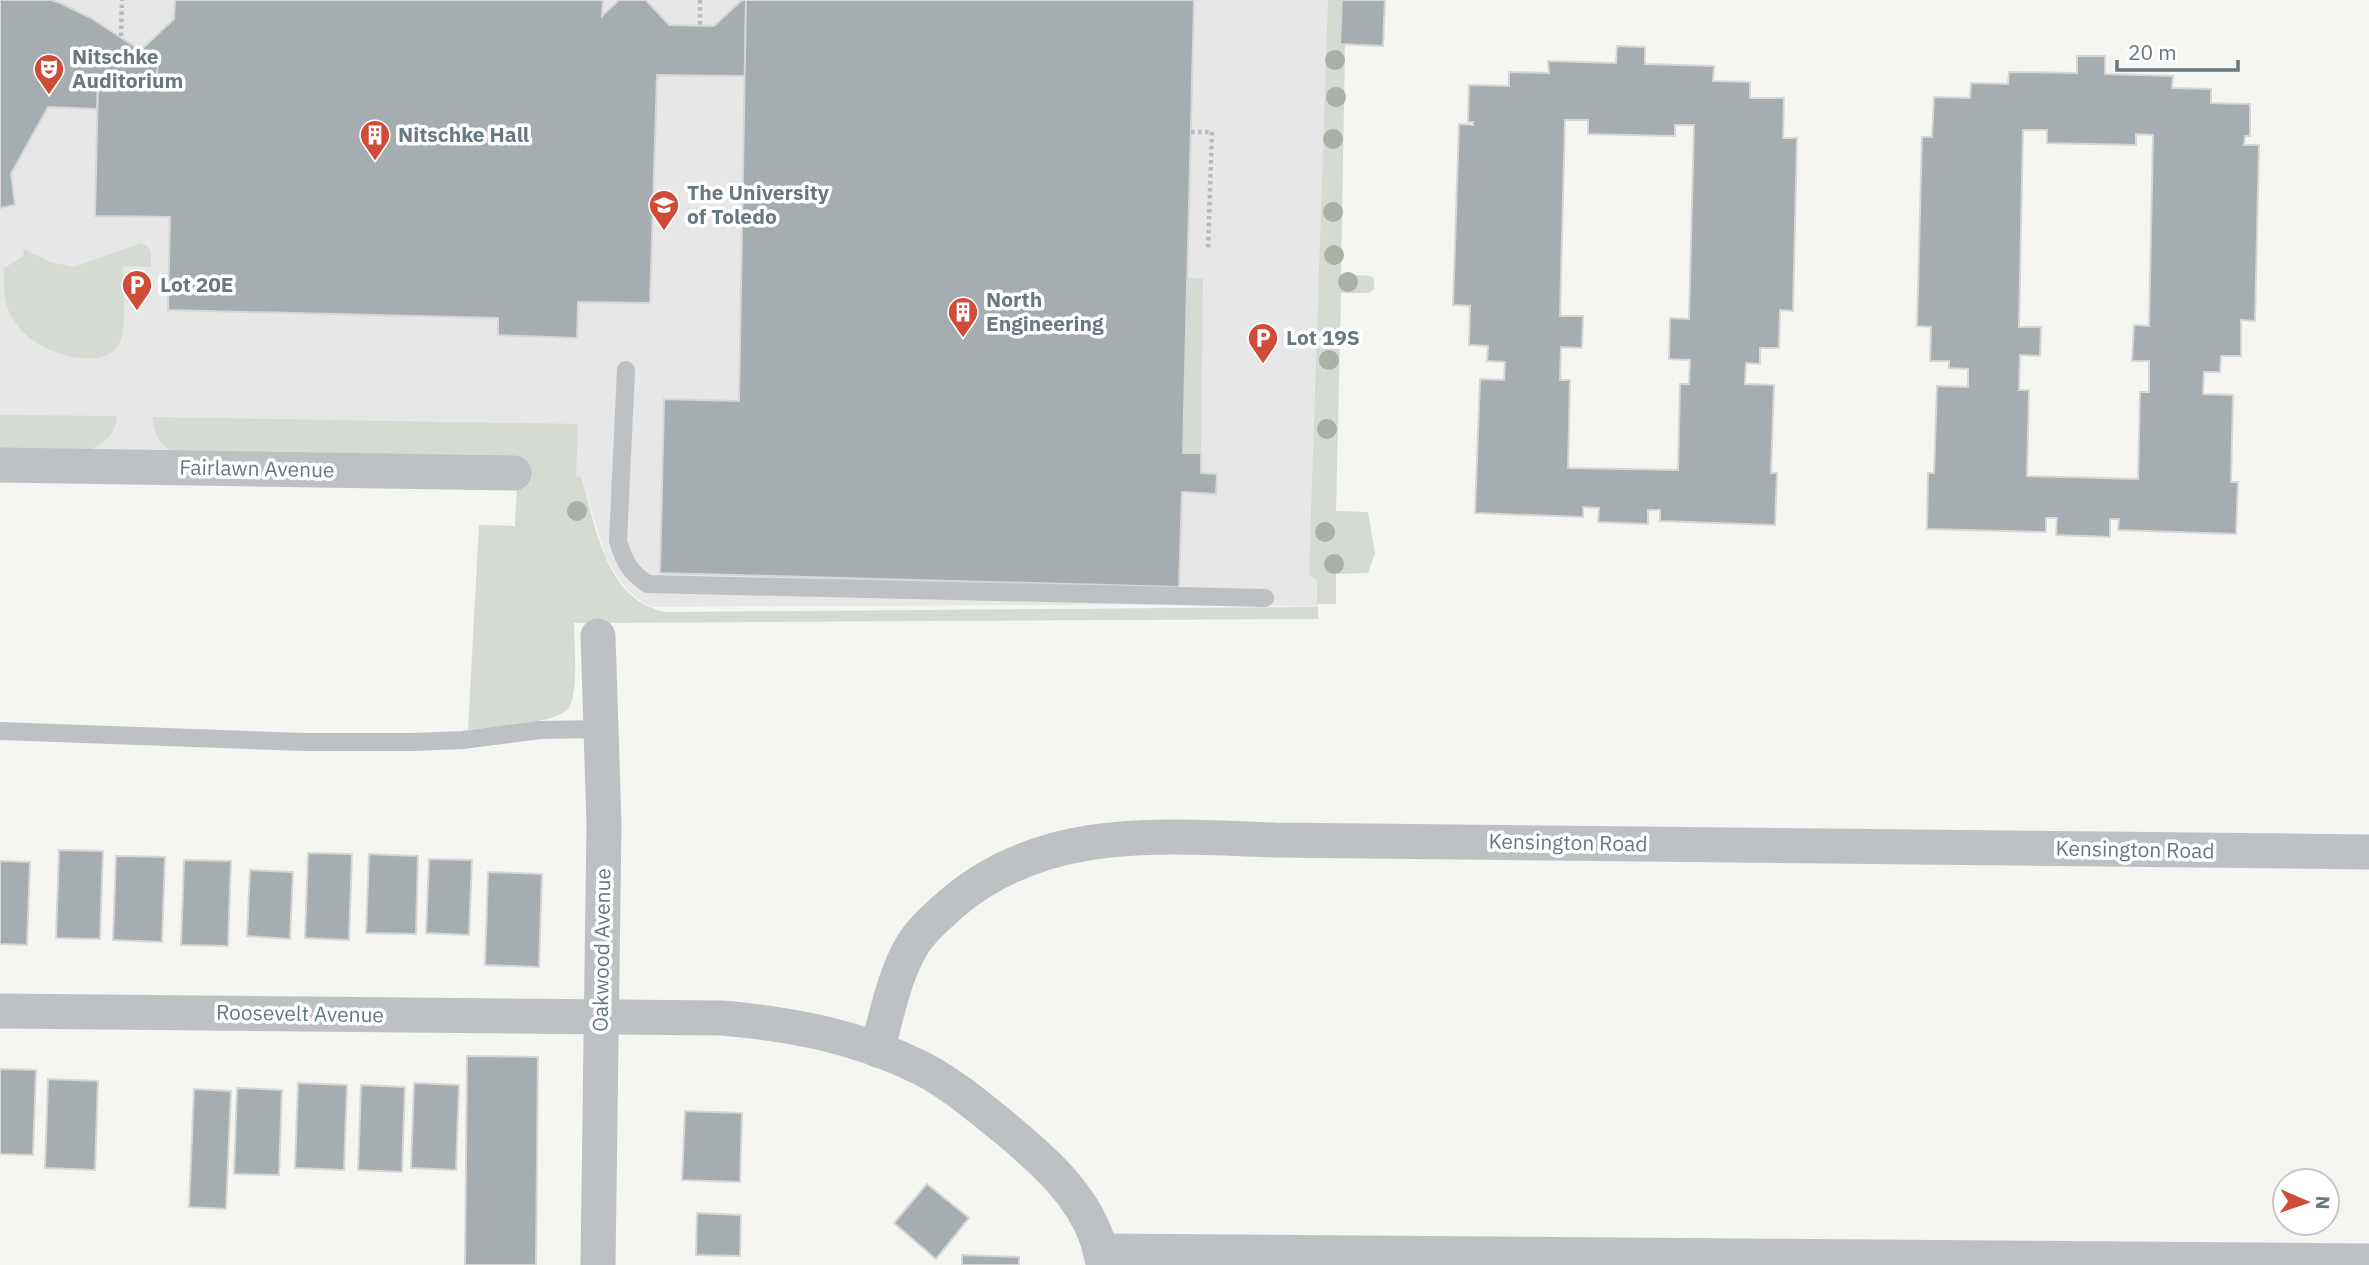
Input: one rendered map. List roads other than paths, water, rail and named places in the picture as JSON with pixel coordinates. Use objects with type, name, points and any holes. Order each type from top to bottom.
[{"type":"street","name":"Fairlawn Avenue","points":[[0,465],[514,473]]},
{"type":"street","name":"Oakwood Avenue","points":[[598,636],[604,824],[598,1265]]},
{"type":"street","name":"Kensington Road","points":[[877,1050],[901,967],[914,942],[933,920],[985,877],[1016,862],[1045,851],[1102,840],[1172,836],[1275,840],[2369,852]]},
{"type":"street","name":"Roosevelt Avenue","points":[[0,1011],[722,1018],[767,1022],[845,1038],[925,1070],[958,1091],[1037,1155],[1063,1182],[1084,1212],[1097,1238],[1102,1258]]},
{"type":"street","points":[[1102,1258],[2369,1261]]},
{"type":"lane","points":[[626,370],[618,541],[624,561],[635,576],[648,584],[1265,598]]},
{"type":"lane","points":[[0,731],[305,742],[386,742],[463,740],[540,730],[600,729]]},
{"type":"place","name":"Nitschke Auditorium","points":[[49,96]]},
{"type":"place","name":"Nitschke Hall","points":[[375,162]]},
{"type":"place","name":"The University of Toledo","points":[[664,232]]},
{"type":"place","name":"Lot 20E","points":[[137,312]]},
{"type":"place","name":"North Engineering","points":[[963,339]]},
{"type":"place","name":"Lot 19S","points":[[1263,365]]}]
